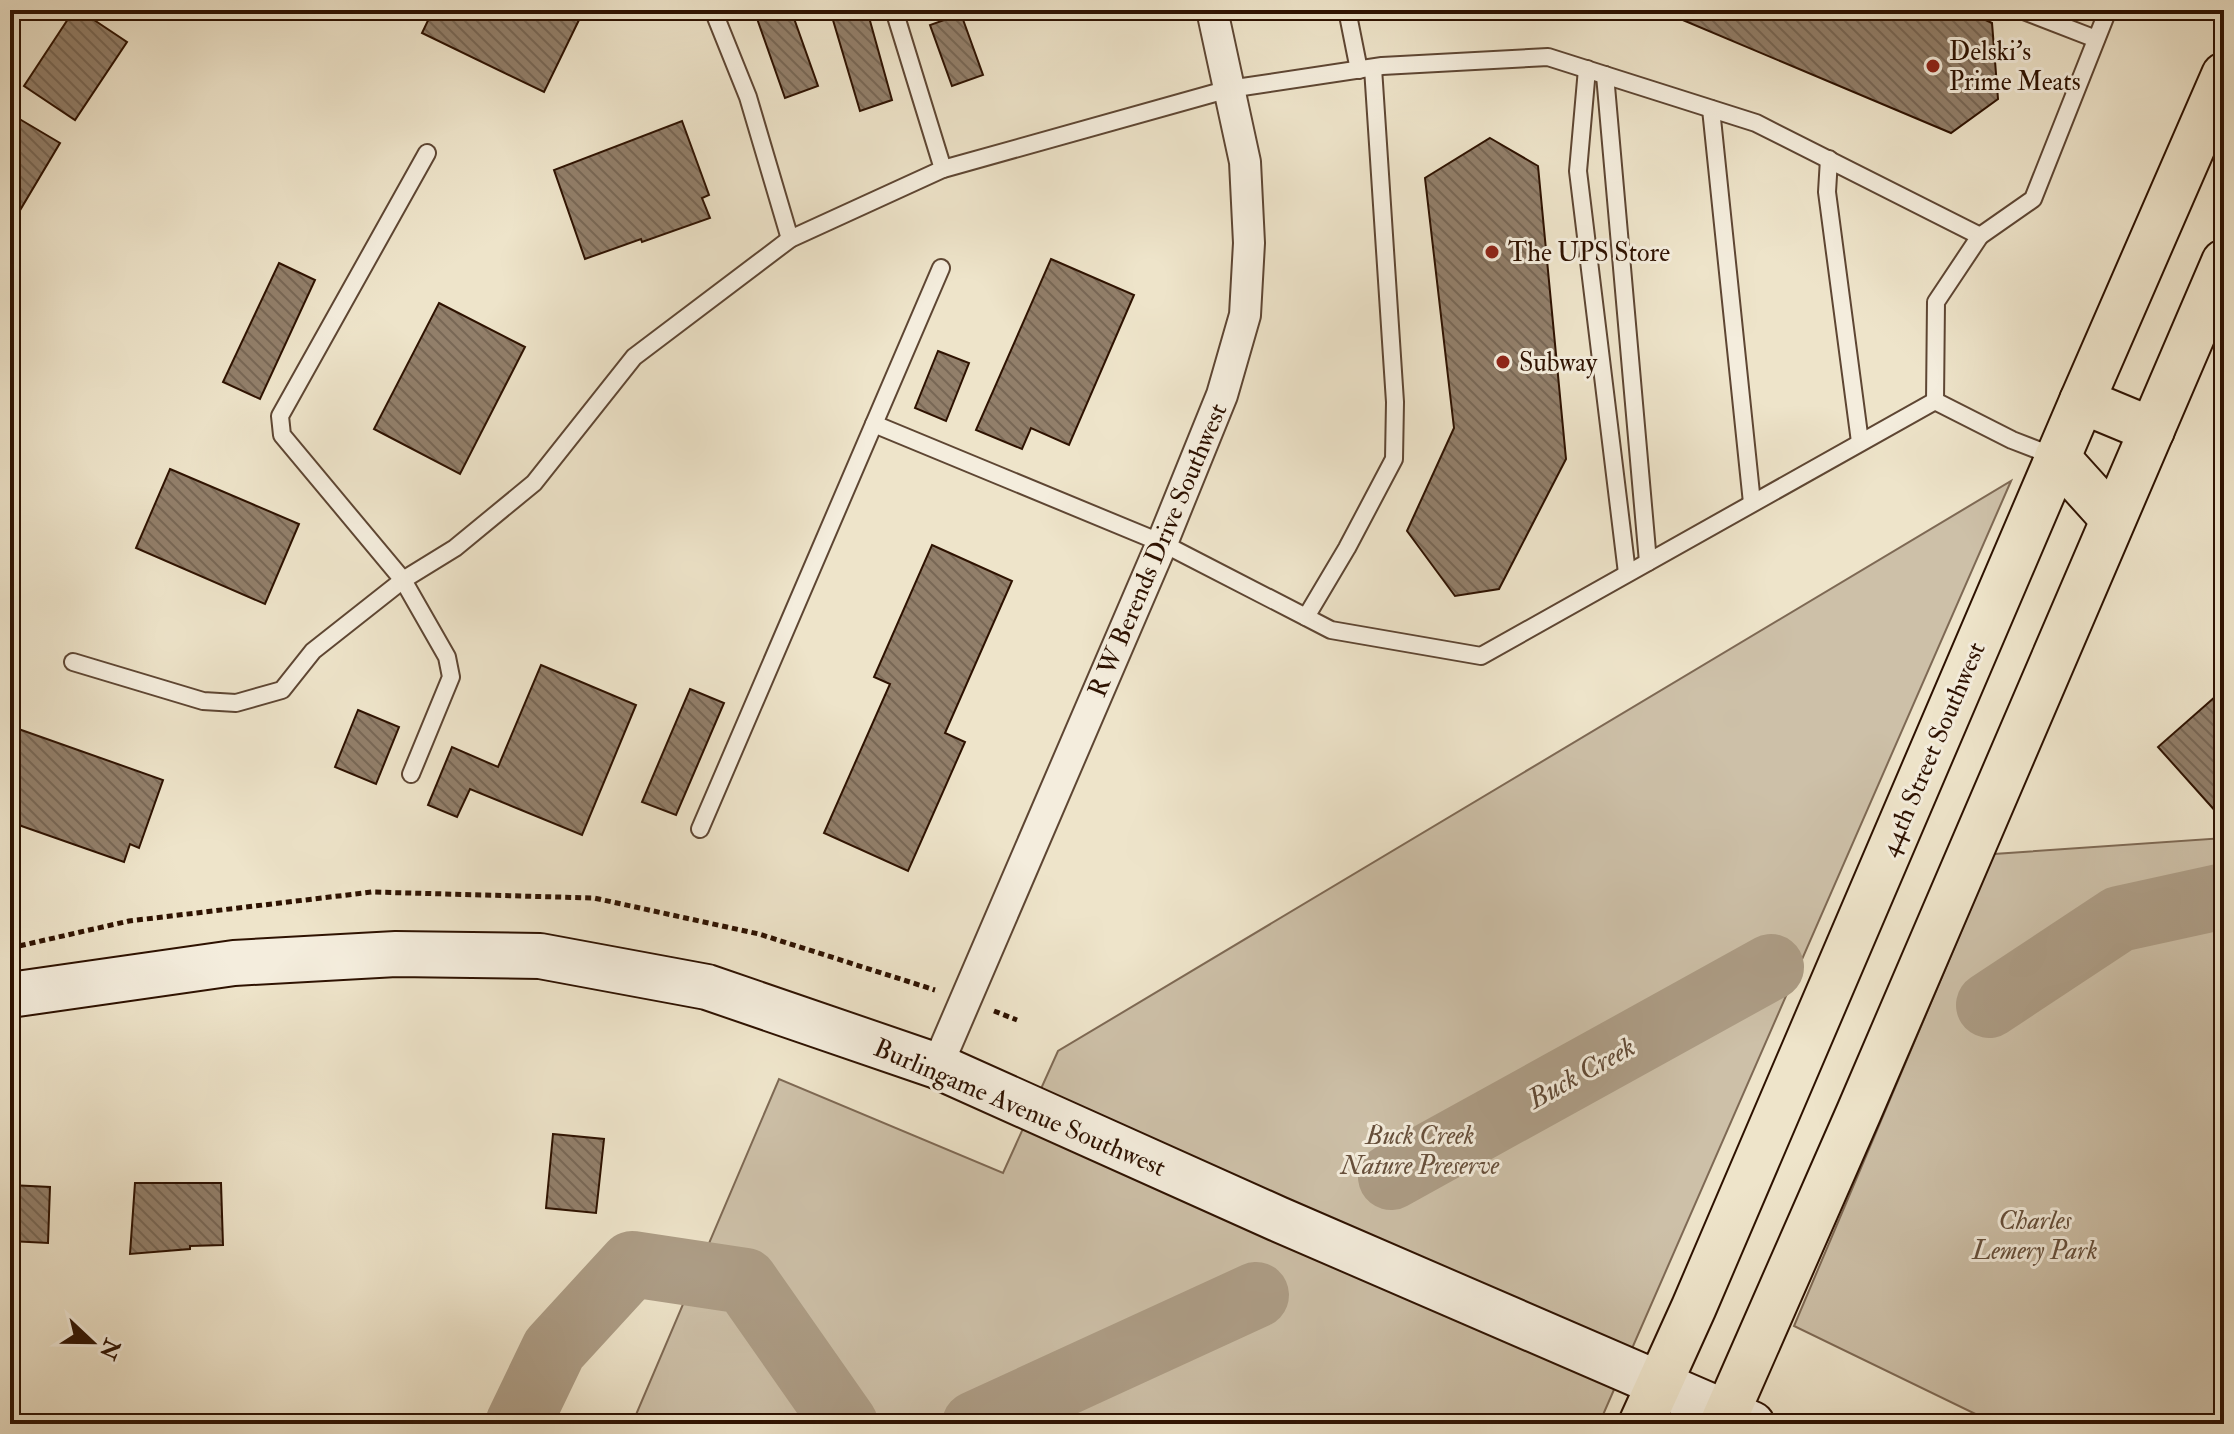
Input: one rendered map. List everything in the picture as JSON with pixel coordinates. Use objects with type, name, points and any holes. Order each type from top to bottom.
[{"type":"main road","name":"44th Street Southwest","points":[[1641,1424],[2224,75]]},
{"type":"main road","points":[[1733,1420],[2112,518],[2224,262]]},
{"type":"main road","points":[[2082,401],[2152,430]]},
{"type":"main road","points":[[2057,457],[2112,518]]},
{"type":"street","name":"R W Berends Drive Southwest","points":[[937,1066],[1162,543],[1222,395],[1245,315],[1249,243],[1245,162],[1212,10]]},
{"type":"street","name":"Burlingame Avenue Southwest","points":[[10,995],[234,963],[396,954],[540,956],[707,987],[937,1066],[1292,1225],[1659,1384],[1733,1420]]},
{"type":"lane","points":[[713,10],[748,97],[790,239]]},
{"type":"lane","points":[[894,10],[943,169]]},
{"type":"lane","points":[[1306,617],[1394,459],[1395,402],[1366,69],[1347,10]]},
{"type":"lane","points":[[2021,10],[2096,39]]},
{"type":"lane","points":[[1935,401],[1936,302],[1980,236],[2033,199],[2108,10]]},
{"type":"lane","points":[[73,662],[203,701],[236,703],[282,690],[313,651],[403,580],[455,548],[534,483],[634,357],[790,239],[943,169],[1229,89],[1366,69],[1548,57],[1756,123],[1980,236]]},
{"type":"lane","points":[[1587,69],[1578,171],[1627,573]]},
{"type":"lane","points":[[1605,75],[1648,562]]},
{"type":"lane","points":[[1711,109],[1752,503]]},
{"type":"lane","points":[[411,774],[451,677],[447,657],[403,580],[282,435],[280,416],[427,153]]},
{"type":"lane","points":[[1829,159],[1827,192],[1860,442]]},
{"type":"lane","points":[[700,829],[941,268]]},
{"type":"lane","points":[[874,424],[1162,543],[1331,630],[1481,656],[1935,401]]},
{"type":"lane","points":[[1935,401],[2012,440],[2057,457]]},
{"type":"green space","name":"Buck Creek Nature Preserve","points":[[2011,481],[1599,1424],[632,1424],[779,1079],[1003,1173],[1058,1051]]},
{"type":"green space","name":"Charles Lemery Park","points":[[2224,838],[2224,1424],[1996,1424],[1794,1326],[1994,854]]},
{"type":"building","points":[[74,10],[79,10],[127,42],[75,120],[24,86]]},
{"type":"building","points":[[433,10],[557,10],[579,20],[544,92],[422,33]]},
{"type":"building","points":[[754,10],[791,10],[818,86],[785,98]]},
{"type":"building","points":[[830,10],[867,10],[892,100],[860,111]]},
{"type":"building","points":[[1659,10],[1964,10],[1992,23],[1998,99],[1951,133]]},
{"type":"building","points":[[961,14],[983,75],[952,86],[930,25]]},
{"type":"building","points":[[10,115],[60,143],[10,227]]},
{"type":"building","points":[[682,121],[709,195],[702,198],[710,218],[585,259],[554,170]]},
{"type":"building","points":[[1490,138],[1538,166],[1566,459],[1499,589],[1455,596],[1407,531],[1454,428],[1425,178]]},
{"type":"building","points":[[1051,259],[1134,295],[1069,445],[1031,428],[1022,449],[976,430]]},
{"type":"building","points":[[279,263],[315,280],[260,399],[223,382]]},
{"type":"building","points":[[439,303],[525,347],[460,474],[374,429]]},
{"type":"building","points":[[938,351],[969,363],[946,421],[915,408]]},
{"type":"building","points":[[170,469],[299,524],[265,604],[136,548]]},
{"type":"building","points":[[932,545],[1012,581],[945,733],[965,742],[908,871],[824,833],[890,684],[874,677]]},
{"type":"building","points":[[541,665],[636,705],[582,835],[470,789],[457,817],[428,805],[452,747],[498,767]]},
{"type":"building","points":[[690,689],[724,703],[676,815],[642,802]]},
{"type":"building","points":[[2224,689],[2224,809],[2218,814],[2158,747]]},
{"type":"building","points":[[358,710],[399,727],[376,784],[335,767]]},
{"type":"building","points":[[10,726],[163,780],[139,848],[130,844],[124,862],[10,822]]},
{"type":"building","points":[[553,1134],[604,1139],[596,1213],[546,1208]]},
{"type":"building","points":[[135,1183],[221,1183],[223,1245],[130,1254]]},
{"type":"building","points":[[10,1185],[50,1187],[48,1243],[10,1241]]},
{"type":"waterway","name":"Buck Creek","points":[[1989,1005],[2119,919],[2224,896]]},
{"type":"waterway","name":"Buck Creek","points":[[1391,1177],[1771,967]]},
{"type":"waterway","name":"Buck Creek","points":[[518,1424],[554,1349],[632,1264],[745,1281],[845,1424]]},
{"type":"waterway","name":"Buck Creek","points":[[975,1424],[1256,1295]]},
{"type":"place","name":"Delski's Prime Meats","points":[[1933,66]]},
{"type":"place","name":"The UPS Store","points":[[1492,252]]},
{"type":"place","name":"Subway","points":[[1503,362]]}]
